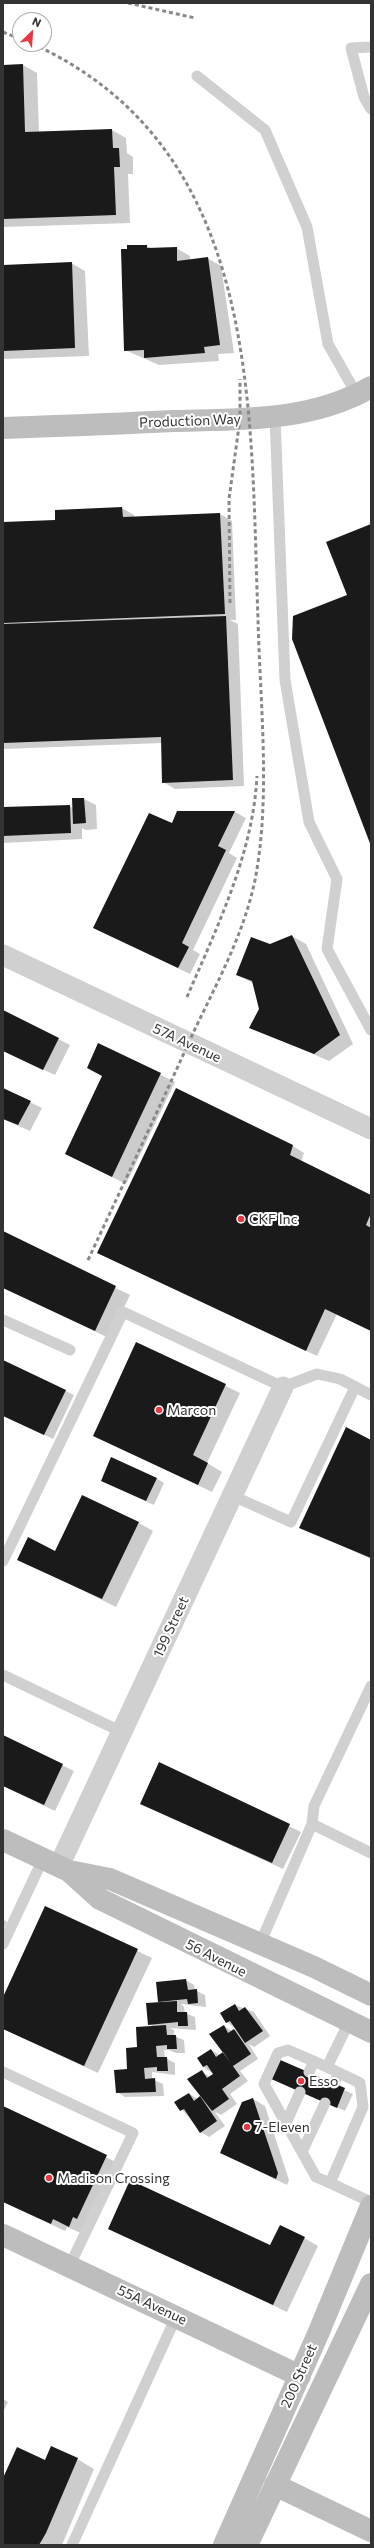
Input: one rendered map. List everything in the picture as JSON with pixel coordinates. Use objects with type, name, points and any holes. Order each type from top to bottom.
[{"type":"main road","name":"Production Way","points":[[3,428],[275,416],[304,413],[332,406],[364,391]]},
{"type":"main road","name":"56 Avenue","points":[[3,1840],[57,1865],[110,1879],[264,1946],[371,1995]]},
{"type":"main road","name":"56 Avenue","points":[[57,1865],[100,1899],[232,1966],[371,2032]]},
{"type":"main road","points":[[232,1966],[243,1952],[264,1946]]},
{"type":"main road","name":"200 Street","points":[[224,2545],[300,2376],[371,2206]]},
{"type":"main road","name":"55A Avenue","points":[[3,2235],[300,2376]]},
{"type":"main road","name":"200 Street","points":[[247,2545],[371,2284]]},
{"type":"main road","points":[[275,2485],[371,2531]]},
{"type":"street","name":"57A Avenue","points":[[3,956],[371,1129]]},
{"type":"street","name":"199 Street","points":[[57,1865],[122,1732],[283,1387]]},
{"type":"lane","points":[[371,47],[351,48],[364,98],[371,109]]},
{"type":"lane","points":[[196,76],[265,130],[307,227],[328,344],[364,391]]},
{"type":"lane","points":[[275,416],[285,680],[309,822],[337,879],[327,949],[371,1030]]},
{"type":"lane","points":[[3,1561],[123,1312],[283,1387],[317,1374],[340,1379],[371,1395]]},
{"type":"lane","points":[[3,1320],[70,1350]]},
{"type":"lane","points":[[233,1496],[291,1522],[355,1387]]},
{"type":"lane","points":[[3,1675],[122,1732]]},
{"type":"lane","points":[[264,1946],[312,1824],[314,1806],[371,1686]]},
{"type":"lane","points":[[312,1824],[371,1853]]},
{"type":"lane","points":[[3,1944],[57,1865]]},
{"type":"lane","points":[[327,2067],[349,2022]]},
{"type":"lane","points":[[330,2183],[363,2107],[360,2084],[336,2078],[327,2067],[288,2050],[278,2053],[264,2084],[316,2178],[371,2202]]},
{"type":"lane","points":[[309,2072],[314,2061]]},
{"type":"lane","points":[[3,2072],[132,2133],[69,2267]]},
{"type":"lane","points":[[286,2123],[300,2092]]},
{"type":"lane","points":[[302,2152],[325,2103]]},
{"type":"lane","points":[[72,2545],[176,2317]]},
{"type":"building","points":[[23,64],[25,132],[112,129],[113,148],[119,148],[120,167],[114,167],[116,215],[3,219],[3,65]]},
{"type":"building","points":[[127,245],[147,245],[147,248],[177,247],[177,261],[208,257],[220,345],[204,347],[205,353],[144,358],[144,350],[124,351],[121,249],[127,249]]},
{"type":"building","points":[[72,262],[75,348],[3,351],[3,265]]},
{"type":"building","points":[[122,507],[123,517],[220,513],[225,614],[3,623],[3,522],[55,520],[55,510]]},
{"type":"building","points":[[371,524],[371,846],[292,639],[293,616],[347,595],[326,542]]},
{"type":"building","points":[[226,616],[233,780],[162,783],[161,737],[3,743],[3,624]]},
{"type":"building","points":[[72,798],[84,798],[86,823],[73,824]]},
{"type":"building","points":[[70,805],[71,833],[3,836],[3,807]]},
{"type":"building","points":[[177,811],[235,811],[218,846],[226,850],[182,943],[189,947],[178,968],[93,928],[149,813],[172,823]]},
{"type":"building","points":[[292,935],[340,1035],[314,1054],[249,1028],[259,1009],[252,981],[236,975],[251,937],[270,944]]},
{"type":"building","points":[[3,1010],[59,1038],[43,1070],[3,1051]]},
{"type":"building","points":[[98,1043],[161,1073],[112,1177],[65,1154],[102,1076],[87,1068]]},
{"type":"building","points":[[3,1088],[31,1101],[18,1125],[3,1119]]},
{"type":"building","name":"CKF Inc","points":[[176,1088],[293,1145],[290,1155],[371,1195],[371,1213],[366,1225],[371,1228],[371,1331],[325,1309],[306,1351],[97,1253]]},
{"type":"building","points":[[3,1231],[116,1286],[95,1331],[3,1288]]},
{"type":"building","name":"Marcon","points":[[136,1342],[226,1384],[193,1455],[208,1463],[198,1485],[93,1436]]},
{"type":"building","points":[[3,1360],[66,1390],[44,1435],[3,1416]]},
{"type":"building","points":[[346,1427],[371,1440],[371,1558],[299,1528]]},
{"type":"building","points":[[111,1457],[157,1478],[146,1501],[101,1481]]},
{"type":"building","points":[[82,1495],[139,1522],[102,1599],[17,1560],[28,1537],[55,1551]]},
{"type":"building","points":[[3,1735],[63,1764],[44,1805],[3,1786]]},
{"type":"building","points":[[159,1762],[290,1824],[272,1863],[140,1804]]},
{"type":"building","points":[[45,1906],[138,1949],[84,2066],[3,2029],[3,1997]]},
{"type":"building","points":[[186,1979],[188,1990],[197,1989],[198,2003],[188,2004],[187,1999],[158,2002],[156,1982]]},
{"type":"building","points":[[177,2001],[177,2012],[187,2012],[188,2026],[178,2026],[178,2022],[148,2025],[146,2003]]},
{"type":"building","points":[[235,2004],[239,2011],[245,2007],[263,2031],[245,2043],[230,2021],[226,2023],[220,2013]]},
{"type":"building","points":[[166,2025],[167,2035],[176,2035],[177,2049],[167,2049],[167,2045],[156,2046],[157,2057],[167,2057],[168,2071],[157,2071],[157,2067],[144,2068],[145,2079],[155,2078],[156,2092],[116,2093],[114,2070],[127,2069],[126,2048],[137,2047],[136,2027]]},
{"type":"building","points":[[224,2025],[228,2033],[234,2029],[251,2054],[233,2066],[209,2034]]},
{"type":"building","points":[[211,2049],[216,2057],[223,2052],[240,2076],[222,2089],[229,2099],[212,2111],[187,2079],[202,2070],[207,2078],[213,2074],[207,2065],[203,2067],[197,2058]]},
{"type":"building","name":"Esso","points":[[278,2059],[345,2088],[337,2108],[269,2078]]},
{"type":"building","points":[[189,2093],[194,2101],[200,2096],[217,2121],[200,2133],[184,2109],[180,2111],[174,2102]]},
{"type":"building","name":"7-Eleven","points":[[253,2098],[278,2173],[276,2179],[220,2153],[242,2102]]},
{"type":"building","name":"Madison Crossing","points":[[3,2106],[107,2155],[77,2219],[73,2217],[69,2227],[53,2219],[51,2224],[3,2202]]},
{"type":"building","points":[[130,2180],[270,2245],[280,2225],[305,2237],[273,2305],[108,2229]]},
{"type":"building","points":[[51,2446],[78,2458],[46,2533],[39,2545],[3,2545],[3,2478],[17,2447],[45,2460]]},
{"type":"railway","points":[[128,3],[195,18]]},
{"type":"railway","points":[[3,32],[12,36]]},
{"type":"railway","points":[[46,52],[108,90],[164,148],[203,216],[228,291],[244,371],[252,454],[263,750],[264,784],[260,849],[255,880],[244,919],[230,956],[88,1260]]},
{"type":"railway","points":[[230,603],[229,499],[240,419],[240,379]]},
{"type":"railway","points":[[187,997],[232,890],[241,862],[249,834],[257,776]]},
{"type":"place","name":"CKF Inc","points":[[241,1219]]},
{"type":"place","name":"Marcon","points":[[159,1410]]},
{"type":"place","name":"Esso","points":[[301,2081]]},
{"type":"place","name":"7-Eleven","points":[[247,2127]]},
{"type":"place","name":"Madison Crossing","points":[[49,2178]]}]
